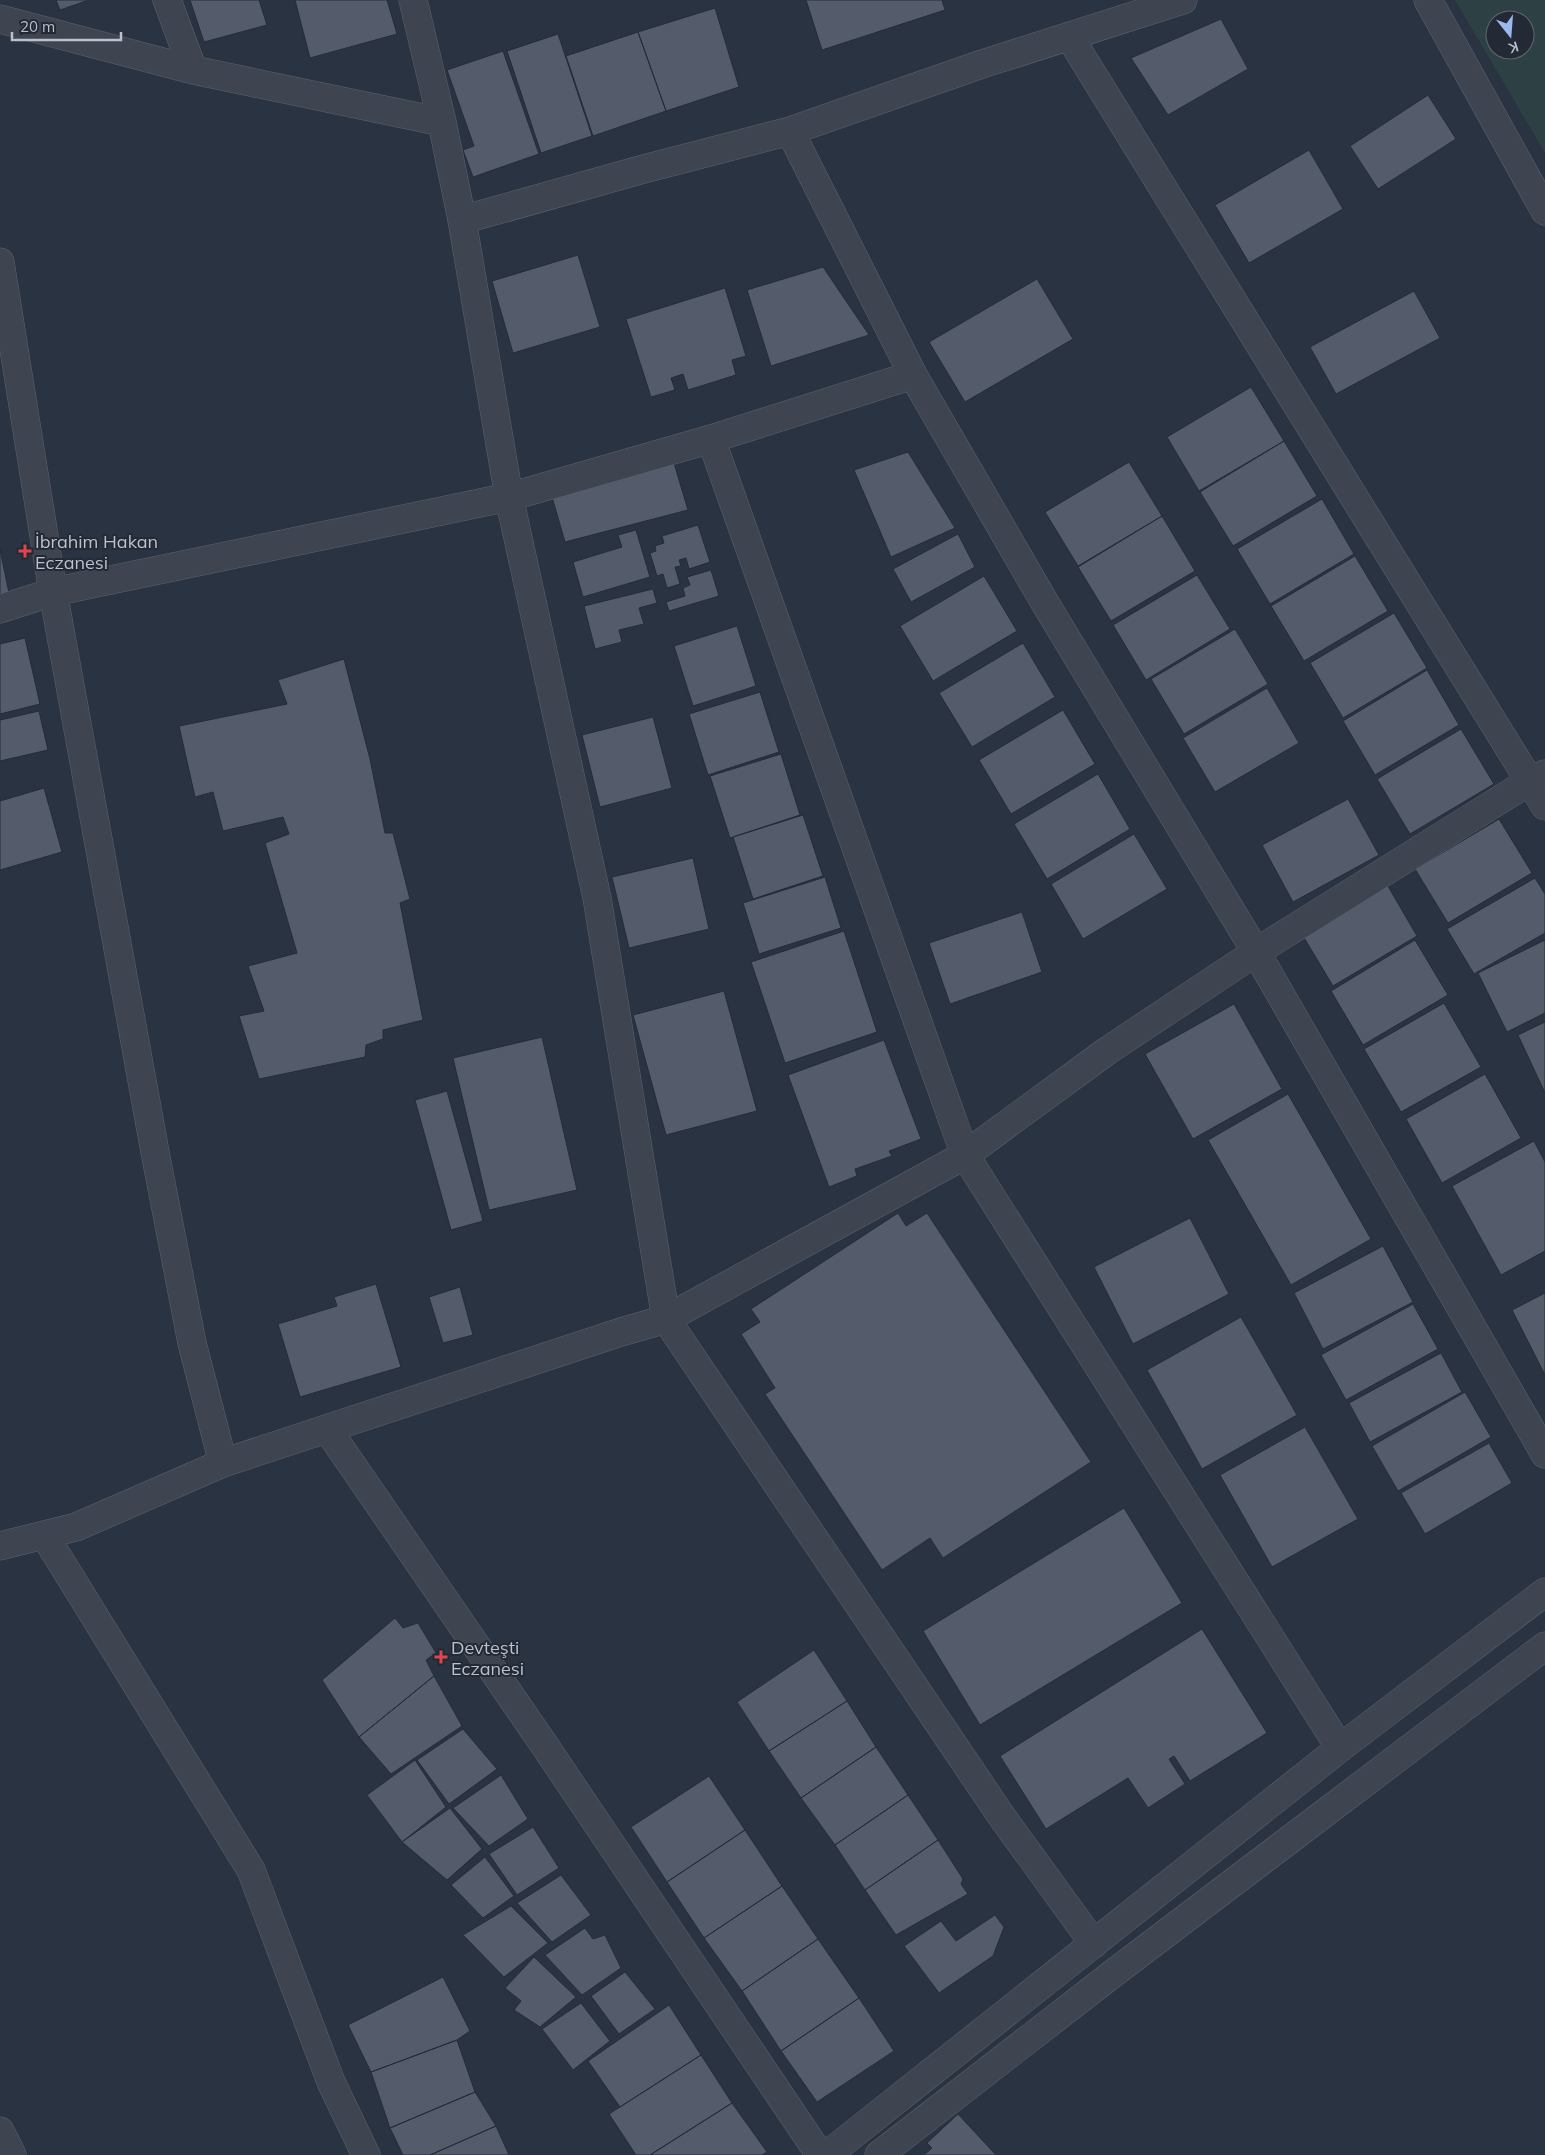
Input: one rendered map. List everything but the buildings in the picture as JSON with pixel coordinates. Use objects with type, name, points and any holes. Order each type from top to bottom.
[{"type":"street","points":[[167,0],[193,70]]},
{"type":"street","points":[[414,0],[462,220],[509,497],[597,898],[666,1319],[1000,1814],[1094,1944]]},
{"type":"street","points":[[462,220],[640,170],[790,131],[982,64],[1183,0]]},
{"type":"street","points":[[1428,0],[1545,212]]},
{"type":"street","points":[[0,19],[193,70],[442,122]]},
{"type":"street","points":[[1069,36],[1538,777],[1545,806]]},
{"type":"street","points":[[790,131],[913,375],[1045,603],[1256,952],[1545,1454]]},
{"type":"street","points":[[0,262],[53,592],[192,1342],[223,1463]]},
{"type":"street","points":[[0,609],[53,592],[509,497],[711,439],[913,375]]},
{"type":"street","points":[[711,439],[965,1155],[1340,1748]]},
{"type":"street","points":[[0,1546],[76,1527],[223,1463],[621,1332],[666,1319],[965,1155],[1107,1051],[1256,952],[1538,777]]},
{"type":"street","points":[[328,1430],[545,1746],[820,2155]]},
{"type":"street","points":[[45,1536],[251,1870],[331,2082],[366,2155]]},
{"type":"street","points":[[826,2155],[1340,1748],[1545,1592]]},
{"type":"street","points":[[879,2155],[1123,1966],[1545,1646]]},
{"type":"street","points":[[0,2132],[12,2155]]},
{"type":"shaded area","points":[[1455,0],[1545,0],[1545,153],[1490,60],[1535,60],[1535,10],[1485,10],[1485,51]]},
{"type":"place","name":"İbrahim Hakan Eczanesi","points":[[25,551]]},
{"type":"place","name":"Devteşti Eczanesi","points":[[441,1657]]}]
